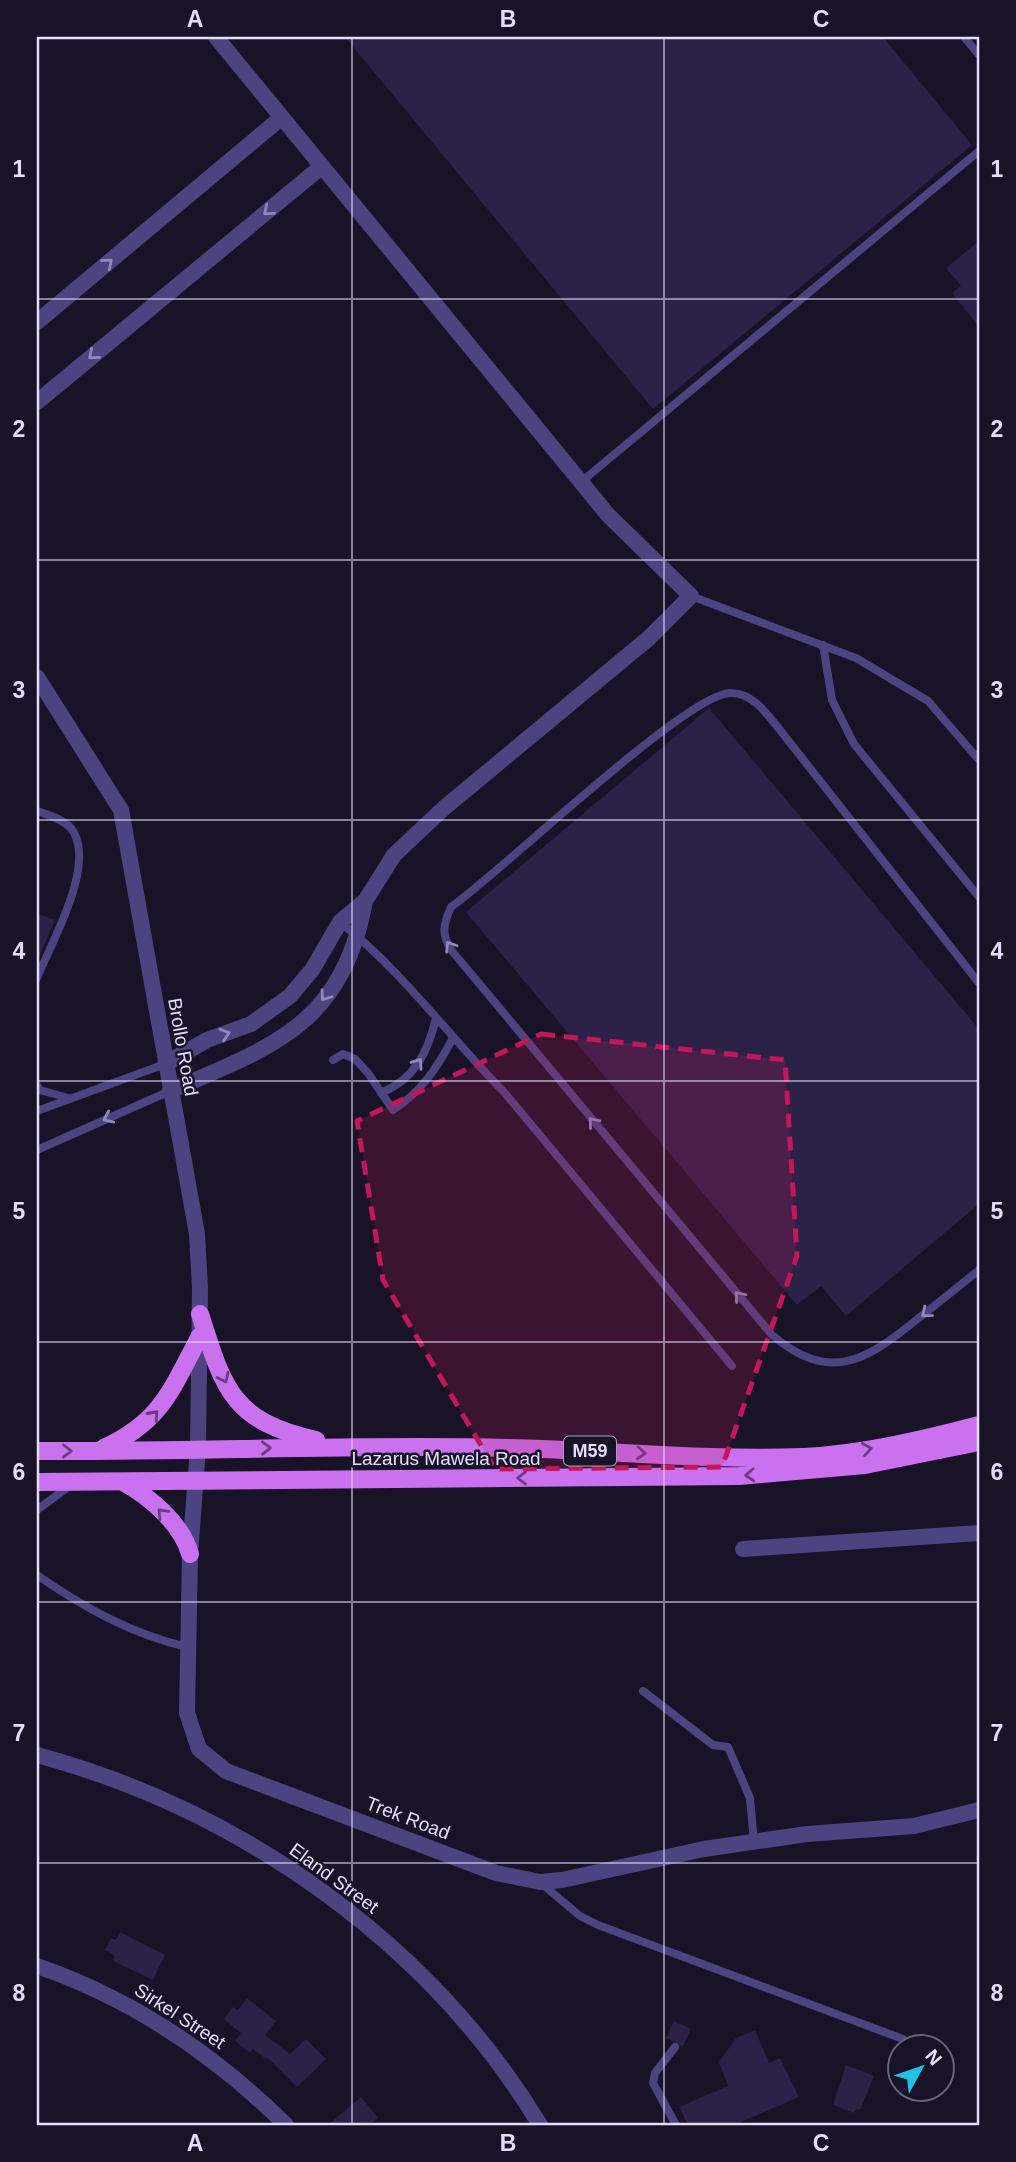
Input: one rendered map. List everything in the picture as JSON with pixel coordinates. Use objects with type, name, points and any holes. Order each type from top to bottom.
[{"type":"main road","points":[[200,1314],[222,1376],[242,1409],[253,1418],[290,1434],[358,1447]]},
{"type":"main road","points":[[97,1451],[134,1432],[158,1411],[200,1336]]},
{"type":"main road","name":"Lazarus Mawela Road","points":[[198,1448],[507,1448],[719,1458],[805,1457],[867,1449],[979,1425]]},
{"type":"main road","name":"Lazarus Mawela Road","points":[[37,1482],[739,1476],[864,1465],[979,1442]]},
{"type":"main road","name":"M59","points":[[37,1451],[198,1448]]},
{"type":"main road","points":[[123,1481],[158,1507],[187,1542],[190,1554]]},
{"type":"street","points":[[165,1064],[207,1040],[234,1032],[272,1013],[302,982],[340,922],[365,901],[394,855],[420,829],[649,638],[691,596],[626,536],[580,482],[216,37]]},
{"type":"street","points":[[37,322],[281,118]]},
{"type":"street","points":[[37,402],[321,167]]},
{"type":"street","name":"Brollo Road","points":[[37,677],[121,810],[197,1234],[200,1314],[198,1448]]},
{"type":"street","points":[[170,1091],[250,1056],[290,1035],[330,991],[358,937],[365,901]]},
{"type":"street","name":"Trek Road","points":[[198,1448],[190,1554],[187,1713],[191,1733],[199,1749],[226,1771],[496,1873],[540,1882],[584,1877],[704,1849],[914,1826],[979,1810]]},
{"type":"street","points":[[743,1549],[979,1533]]},
{"type":"street","name":"Eland Street","points":[[37,1755],[100,1774],[171,1803],[258,1849],[323,1891],[422,1976],[508,2078],[540,2125]]},
{"type":"street","name":"Sirkel Street","points":[[37,1966],[114,1998],[192,2044],[237,2079],[286,2125]]},
{"type":"lane","points":[[964,37],[979,55]]},
{"type":"lane","points":[[580,482],[979,150]]},
{"type":"lane","points":[[691,596],[856,658],[928,701],[979,760]]},
{"type":"lane","points":[[823,645],[832,700],[854,744],[979,897]]},
{"type":"lane","points":[[979,983],[761,707],[738,693],[709,698],[652,739],[452,907],[443,938],[555,1077],[772,1335],[798,1355],[824,1362],[867,1356],[979,1270]]},
{"type":"lane","points":[[37,811],[58,819],[71,828],[80,850],[78,879],[37,978]]},
{"type":"lane","points":[[340,922],[404,980],[504,1092],[732,1366]]},
{"type":"lane","points":[[381,1093],[406,1079],[421,1062],[431,1041],[436,1018]]},
{"type":"lane","points":[[333,1060],[343,1054],[355,1059],[393,1110],[417,1093],[434,1073],[453,1038]]},
{"type":"lane","points":[[37,1111],[165,1064]]},
{"type":"lane","points":[[37,1085],[40,1090],[70,1098]]},
{"type":"lane","points":[[37,1150],[170,1091]]},
{"type":"lane","points":[[37,1510],[52,1496],[76,1482]]},
{"type":"lane","points":[[37,1575],[103,1617],[149,1637],[187,1647]]},
{"type":"lane","points":[[642,1691],[713,1745],[728,1747],[750,1798],[754,1842]]},
{"type":"lane","points":[[540,1882],[566,1905],[597,1925],[886,2033]]},
{"type":"lane","points":[[676,2047],[655,2073],[653,2083],[676,2125]]},
{"type":"highlighted area","points":[[541,1034],[785,1060],[797,1256],[722,1467],[495,1469],[383,1280],[357,1121]]},
{"type":"building","points":[[345,37],[883,37],[972,145],[653,409]]},
{"type":"building","points":[[979,241],[979,327],[952,293],[961,286],[946,268]]},
{"type":"building","points":[[709,708],[979,1029],[979,1204],[846,1316],[821,1286],[797,1305],[466,912]]},
{"type":"building","points":[[37,913],[55,920],[37,962]]},
{"type":"building","points":[[120,1932],[165,1955],[153,1980],[113,1961],[115,1956],[105,1950],[111,1938],[116,1940]]},
{"type":"building","points":[[247,1998],[276,2021],[265,2035],[290,2054],[306,2039],[326,2059],[297,2087],[267,2057],[266,2059],[253,2049],[250,2053],[235,2041],[241,2033],[224,2019],[233,2007],[238,2010]]},
{"type":"building","points":[[674,2021],[691,2029],[683,2046],[666,2038]]},
{"type":"building","points":[[755,2030],[769,2063],[780,2058],[799,2097],[734,2125],[688,2125],[679,2107],[728,2086],[719,2062],[736,2038]]},
{"type":"building","points":[[846,2065],[874,2076],[860,2110],[856,2109],[854,2113],[833,2105]]},
{"type":"building","points":[[361,2097],[378,2118],[369,2125],[328,2125]]}]
